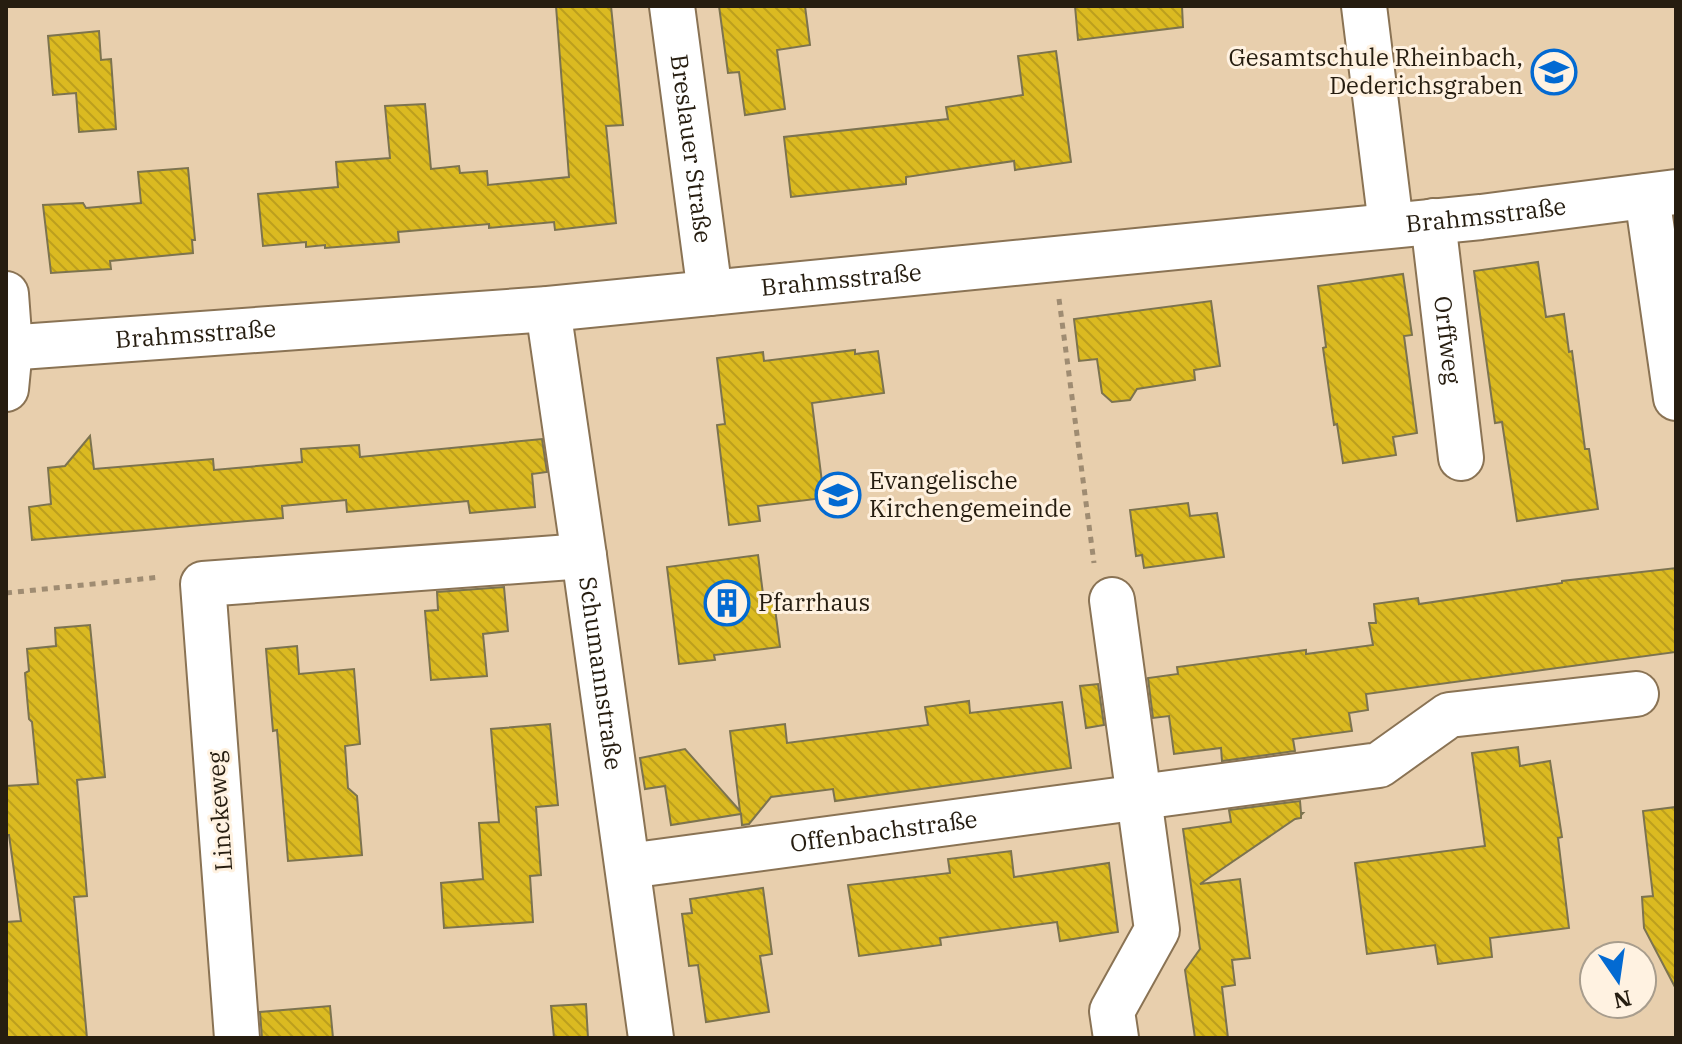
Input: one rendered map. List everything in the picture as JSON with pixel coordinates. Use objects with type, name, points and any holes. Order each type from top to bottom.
[{"type":"street","name":"Breslauer Straße","points":[[672,6],[710,293]]},
{"type":"street","name":"Orffweg","points":[[1364,6],[1461,458]]},
{"type":"street","name":"Brahmsstraße","points":[[7,361],[1412,223],[1662,194]]},
{"type":"street","points":[[1662,194],[1676,398]]},
{"type":"street","points":[[6,294],[7,361]]},
{"type":"street","name":"Schumannstraße","points":[[548,309],[651,1038]]},
{"type":"street","points":[[203,584],[584,556]]},
{"type":"street","name":"Linckeweg","points":[[203,584],[237,1038]]},
{"type":"street","points":[[1112,600],[1157,930],[1112,1011],[1116,1038]]},
{"type":"street","name":"Offenbachstraße","points":[[628,866],[1379,765],[1449,715],[1636,694]]},
{"type":"path","points":[[1055,258],[1096,581],[1112,600]]},
{"type":"path","points":[[6,593],[186,575],[203,584]]},
{"type":"building","points":[[556,6],[611,6],[623,125],[606,126],[616,223],[555,230],[554,222],[489,228],[489,224],[398,232],[399,242],[325,248],[325,245],[306,247],[306,242],[263,246],[258,194],[338,187],[336,162],[390,158],[385,106],[425,104],[431,169],[459,166],[460,173],[487,171],[488,185],[569,177]]},
{"type":"building","points":[[719,6],[805,6],[810,45],[777,50],[785,109],[745,115],[739,72],[728,73]]},
{"type":"building","points":[[1075,6],[1182,6],[1183,27],[1078,40]]},
{"type":"building","points":[[99,31],[101,60],[111,59],[116,129],[79,132],[76,93],[53,95],[48,36]]},
{"type":"building","points":[[1056,51],[1071,162],[1015,170],[1014,161],[906,177],[906,184],[791,197],[784,137],[948,119],[946,107],[1023,95],[1018,56]]},
{"type":"building","points":[[188,168],[195,240],[192,240],[193,253],[110,261],[111,269],[51,273],[43,205],[83,203],[86,208],[141,203],[138,172]]},
{"type":"building","points":[[1538,262],[1546,317],[1564,314],[1585,449],[1589,449],[1598,509],[1517,521],[1502,422],[1495,423],[1474,271]]},
{"type":"building","points":[[1403,274],[1412,335],[1404,336],[1417,433],[1393,437],[1396,455],[1343,463],[1323,348],[1326,347],[1318,286]]},
{"type":"building","points":[[1211,301],[1220,366],[1194,370],[1195,380],[1137,389],[1130,400],[1112,402],[1102,393],[1097,359],[1079,361],[1074,319]]},
{"type":"building","points":[[855,350],[855,354],[878,351],[884,393],[812,403],[824,498],[758,506],[760,521],[729,525],[717,425],[725,424],[717,358],[763,352],[764,361]]},
{"type":"building","points":[[90,436],[94,469],[213,459],[214,470],[302,462],[301,449],[359,445],[360,457],[542,439],[547,472],[532,474],[535,507],[470,513],[468,501],[347,512],[346,500],[282,506],[283,518],[32,540],[29,507],[51,504],[48,468],[65,466]]},
{"type":"building","points":[[1188,503],[1190,516],[1217,513],[1224,557],[1144,568],[1142,555],[1136,556],[1130,510]]},
{"type":"building","name":"Pfarrhaus","points":[[758,555],[763,594],[773,593],[780,647],[714,655],[715,660],[679,664],[667,567]]},
{"type":"building","points":[[1676,568],[1676,652],[1366,694],[1368,710],[1349,713],[1352,731],[1293,739],[1295,751],[1222,761],[1221,748],[1174,754],[1169,716],[1153,718],[1148,678],[1178,674],[1177,667],[1306,650],[1306,654],[1373,645],[1369,623],[1376,623],[1374,604],[1418,598],[1419,604],[1562,581]]},
{"type":"building","points":[[504,587],[508,631],[483,634],[487,676],[431,680],[425,611],[438,610],[437,592]]},
{"type":"building","points":[[90,625],[105,777],[77,780],[87,896],[74,897],[87,1038],[6,1038],[6,922],[21,921],[9,835],[6,835],[6,786],[38,784],[25,673],[29,671],[27,649],[56,646],[55,628]]},
{"type":"building","points":[[297,646],[299,674],[354,669],[360,744],[345,746],[348,788],[357,796],[362,855],[288,861],[277,730],[273,731],[266,649]]},
{"type":"building","points":[[1098,684],[1104,725],[1086,728],[1080,686]]},
{"type":"building","points":[[969,701],[970,713],[1062,702],[1071,768],[835,801],[833,789],[771,797],[749,824],[742,825],[741,814],[671,825],[665,786],[645,789],[640,758],[685,749],[740,811],[730,731],[785,724],[787,743],[928,725],[925,707]]},
{"type":"building","points":[[550,724],[558,805],[536,807],[541,875],[530,876],[533,922],[444,928],[441,883],[483,879],[479,823],[499,822],[491,729]]},
{"type":"building","points":[[1518,747],[1520,766],[1550,761],[1562,837],[1558,838],[1569,928],[1490,938],[1492,957],[1438,964],[1435,945],[1367,954],[1355,863],[1485,846],[1472,753]]},
{"type":"building","points":[[1300,801],[1301,818],[1295,819],[1200,884],[1240,879],[1250,958],[1232,960],[1235,985],[1222,987],[1228,1038],[1195,1038],[1185,970],[1200,949],[1183,829],[1231,822],[1229,810]]},
{"type":"building","points":[[1676,807],[1676,989],[1658,955],[1658,940],[1650,940],[1644,928],[1642,897],[1653,896],[1643,811]]},
{"type":"building","points":[[1011,851],[1014,877],[1109,863],[1118,932],[1060,941],[1057,922],[940,938],[941,945],[859,956],[848,885],[950,873],[948,859]]},
{"type":"building","points":[[763,888],[772,954],[760,956],[769,1012],[706,1022],[698,965],[689,966],[682,914],[692,913],[690,899]]},
{"type":"building","points":[[586,1004],[588,1038],[554,1038],[551,1006]]},
{"type":"building","points":[[330,1006],[333,1038],[262,1038],[260,1012]]},
{"type":"place","name":"Gesamtschule Rheinbach, Dederichsgraben","points":[[1554,72]]},
{"type":"place","name":"Evangelische Kirchengemeinde","points":[[838,495]]},
{"type":"place","name":"Pfarrhaus","points":[[727,603]]}]
